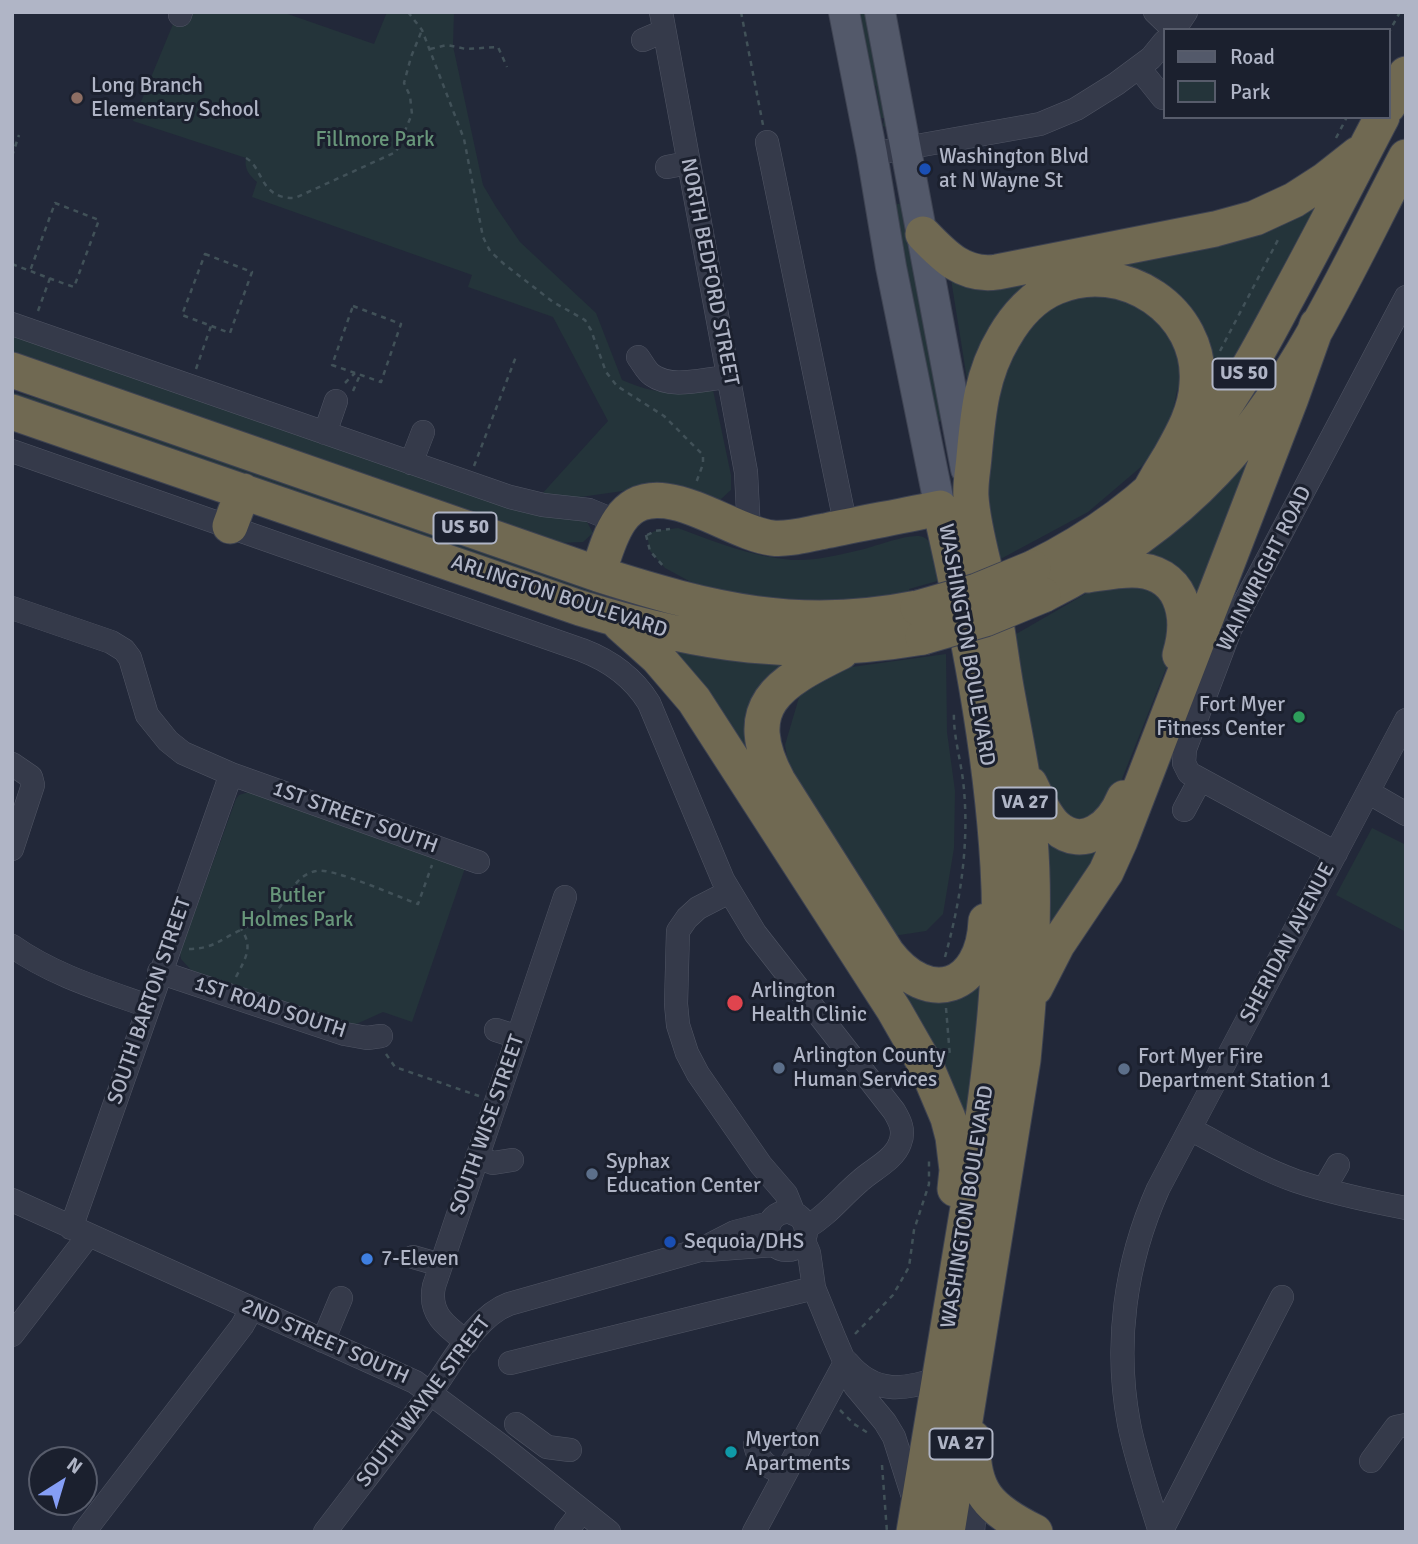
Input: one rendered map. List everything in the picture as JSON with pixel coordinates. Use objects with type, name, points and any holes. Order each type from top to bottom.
[{"type":"highway","points":[[1390,102],[1406,74]]},
{"type":"highway","points":[[923,234],[947,258],[962,268],[979,273],[998,272],[1215,229],[1255,218],[1294,200],[1325,180],[1374,132]]},
{"type":"highway","name":"ARLINGTON BOULEVARD","points":[[1038,582],[1078,544],[1149,492],[1199,440],[1238,385],[1374,132]]},
{"type":"highway","name":"ARLINGTON BOULEVARD","points":[[12,412],[612,618],[661,632],[718,643],[775,648],[852,648],[920,623],[977,591],[1081,576],[1153,527],[1216,470],[1272,400],[1317,324],[1406,157]]},
{"type":"highway","points":[[598,574],[609,540],[618,523],[627,511],[641,503],[669,501],[749,532],[772,538],[846,527],[955,502],[988,367],[1004,336],[1024,310],[1043,293],[1068,282],[1107,279],[1134,285],[1158,299],[1178,320],[1195,353],[1197,387],[1189,418],[1149,492]]},
{"type":"highway","points":[[1028,1004],[1050,956],[1095,891],[1120,841],[1317,324]]},
{"type":"highway","name":"ARLINGTON BOULEVARD","points":[[12,370],[598,574],[675,598],[723,610],[759,615],[836,618],[882,615],[920,623]]},
{"type":"highway","points":[[230,527],[243,491]]},
{"type":"highway","name":"WASHINGTON BOULEVARD","points":[[947,1532],[1015,1112],[1028,1004],[1032,892],[1030,838],[1021,766],[993,603],[955,502]]},
{"type":"highway","name":"WASHINGTON BOULEVARD","points":[[916,1522],[984,1111],[996,1012],[999,911],[995,824],[978,700],[952,561],[955,502]]},
{"type":"highway","points":[[1021,766],[1055,826],[1063,832],[1078,836],[1087,836],[1104,829],[1122,805],[1180,654],[1185,631],[1184,609],[1180,598],[1166,581],[1156,575],[1134,570],[1081,576]]},
{"type":"highway","points":[[612,618],[651,651],[694,700],[894,1010],[936,1084],[956,1152],[955,1205],[949,1241],[952,1307]]},
{"type":"highway","points":[[852,648],[799,673],[776,691],[764,714],[764,745],[771,769],[785,794],[880,942],[899,967],[920,982],[937,985],[956,981],[969,973],[978,961],[985,937],[987,880],[995,824]]},
{"type":"highway","points":[[975,1356],[973,1452],[978,1481],[1001,1514],[1035,1532]]},
{"type":"main road","name":"WASHINGTON BOULEVARD","points":[[844,12],[891,267],[955,502]]},
{"type":"main road","name":"WASHINGTON BOULEVARD","points":[[880,12],[923,234],[955,502]]},
{"type":"street","points":[[1156,12],[1183,23]]},
{"type":"street","points":[[643,40],[663,22]]},
{"type":"street","name":"NORTH BEDFORD STREET","points":[[663,22],[678,165],[714,243],[729,377],[748,485],[749,532]]},
{"type":"street","points":[[872,154],[1040,124],[1076,109],[1139,68],[1162,44]]},
{"type":"street","points":[[1139,68],[1162,97]]},
{"type":"street","points":[[767,142],[846,527]]},
{"type":"street","name":"WAINWRIGHT ROAD","points":[[1200,780],[1189,773],[1184,763],[1185,749],[1230,630],[1406,297]]},
{"type":"street","points":[[12,324],[510,497],[543,505],[589,510],[618,523]]},
{"type":"street","points":[[638,357],[652,375],[681,384],[729,377]]},
{"type":"street","points":[[325,433],[335,401]]},
{"type":"street","points":[[411,463],[423,432]]},
{"type":"street","name":"ARLINGTON BOULEVARD","points":[[12,451],[591,653],[618,668],[649,703],[729,892]]},
{"type":"street","name":"1ST STREET SOUTH","points":[[12,608],[111,642],[124,650],[135,668],[147,715],[158,730],[183,753],[230,774],[478,862]]},
{"type":"street","name":"SHERIDAN AVENUE","points":[[1160,1532],[1129,1424],[1123,1381],[1123,1327],[1131,1268],[1149,1211],[1190,1129],[1406,720]]},
{"type":"street","points":[[12,764],[32,777],[31,796],[12,849]]},
{"type":"street","name":"SOUTH BARTON STREET","points":[[12,1335],[80,1232],[159,972],[230,774]]},
{"type":"street","points":[[1184,810],[1200,780],[1336,853]]},
{"type":"street","points":[[1368,792],[1406,814]]},
{"type":"street","points":[[788,1229],[831,1211],[859,1181],[885,1162],[897,1148],[902,1131],[898,1117],[764,945],[729,892],[698,908],[680,926],[677,1014],[680,1035],[692,1063],[761,1165],[786,1194],[788,1229],[809,1253],[814,1288],[855,1386],[894,1437],[916,1522]]},
{"type":"street","name":"SOUTH WISE STREET","points":[[467,1342],[443,1323],[433,1307],[433,1293],[507,1033],[565,897]]},
{"type":"street","points":[[12,946],[37,964],[148,1006]]},
{"type":"street","name":"1ST ROAD SOUTH","points":[[159,972],[345,1034],[367,1038],[381,1036]]},
{"type":"street","points":[[1190,1129],[1274,1172],[1324,1189],[1406,1208]]},
{"type":"street","points":[[471,1159],[493,1163],[512,1160]]},
{"type":"street","points":[[1324,1189],[1338,1165]]},
{"type":"street","name":"2ND STREET SOUTH","points":[[12,1200],[415,1382],[432,1392],[502,1455],[608,1532]]},
{"type":"street","name":"SOUTH WAYNE STREET","points":[[325,1532],[485,1318],[499,1308],[700,1250],[735,1232],[788,1229]]},
{"type":"street","points":[[412,1256],[441,1265]]},
{"type":"street","points":[[510,1363],[814,1288]]},
{"type":"street","points":[[1160,1532],[1282,1297]]},
{"type":"street","points":[[323,1341],[341,1298]]},
{"type":"street","points":[[85,1532],[238,1332],[251,1310]]},
{"type":"street","points":[[846,1361],[871,1381],[897,1388],[910,1388],[940,1378]]},
{"type":"street","points":[[746,1530],[785,1474],[809,1446],[846,1361]]},
{"type":"street","points":[[502,1455],[519,1420],[547,1447],[570,1450]]},
{"type":"street","points":[[1371,1461],[1396,1427],[1406,1425]]},
{"type":"street","points":[[755,1445],[765,1466],[785,1474]]},
{"type":"street","points":[[972,1532],[978,1481]]},
{"type":"street","points":[[566,1532],[582,1511]]},
{"type":"path","points":[[408,12],[422,30],[464,139],[483,237],[490,251],[553,302],[585,320],[606,372],[617,386],[664,416],[703,455],[703,464],[687,506]]},
{"type":"path","points":[[741,12],[767,142]]},
{"type":"path","points":[[1390,30],[1400,12]]},
{"type":"path","points":[[246,158],[253,162],[263,184],[276,194],[295,198],[396,152],[411,114],[410,96],[404,83],[422,30]]},
{"type":"path","points":[[430,49],[447,45],[466,49],[498,47],[507,67]]},
{"type":"path","points":[[12,156],[19,135]]},
{"type":"path","points":[[12,264],[30,271],[74,287],[99,219],[55,203],[30,271]]},
{"type":"path","points":[[1216,358],[1282,232]]},
{"type":"path","points":[[205,254],[253,272],[230,333],[211,326],[182,315],[205,254]]},
{"type":"path","points":[[37,312],[50,278]]},
{"type":"path","points":[[353,306],[401,324],[381,382],[332,365],[353,306]]},
{"type":"path","points":[[192,378],[211,326]]},
{"type":"path","points":[[471,475],[517,354]]},
{"type":"path","points":[[618,523],[647,535],[649,551],[665,568]]},
{"type":"path","points":[[945,959],[962,879],[963,855],[963,782],[953,723],[954,700]]},
{"type":"path","points":[[168,949],[201,949],[222,942],[241,929],[268,919],[280,907],[298,880],[317,870],[338,872],[418,904],[438,848]]},
{"type":"path","points":[[227,994],[247,951],[248,939],[241,929]]},
{"type":"path","points":[[945,1001],[950,1065]]},
{"type":"path","points":[[381,1036],[387,1057],[395,1067],[482,1097]]},
{"type":"path","points":[[855,1334],[893,1295],[909,1266],[914,1230],[929,1184],[929,1153]]},
{"type":"path","points":[[839,1410],[854,1424],[872,1435]]},
{"type":"path","points":[[881,1454],[887,1532]]},
{"type":"green space","name":"Fillmore Park","points":[[178,12],[282,12],[374,44],[387,12],[454,12],[453,46],[483,185],[520,242],[596,313],[622,380],[646,389],[667,392],[713,390],[731,475],[731,490],[721,499],[711,499],[683,487],[649,483],[623,491],[566,499],[540,496],[608,421],[553,317],[468,287],[472,275],[252,197],[257,182],[248,172],[246,158],[133,121]]},
{"type":"green space","points":[[854,12],[871,12],[888,128],[883,126],[884,118],[881,118],[876,87],[866,67]]},
{"type":"green space","points":[[1325,195],[1223,382],[1200,415],[1207,363],[1102,263],[1272,230]]},
{"type":"green space","points":[[902,203],[945,416],[939,422],[931,414],[894,205]]},
{"type":"green space","points":[[950,273],[1046,274],[991,334],[967,379]]},
{"type":"green space","points":[[1108,290],[1152,307],[1175,334],[1186,389],[1177,390],[1170,427],[1142,466],[1088,512],[995,562],[984,444],[990,380],[1023,326],[1057,298]]},
{"type":"green space","points":[[12,330],[585,518],[593,533],[583,542],[558,543],[12,358]]},
{"type":"green space","points":[[12,392],[79,410],[696,619],[676,625],[12,402]]},
{"type":"green space","points":[[1284,402],[1193,618],[1123,564]]},
{"type":"green space","points":[[678,528],[749,552],[792,560],[826,557],[918,536],[931,544],[941,580],[909,589],[911,594],[835,604],[729,595],[689,581],[665,568],[650,551],[647,535],[655,531]]},
{"type":"green space","points":[[1106,582],[1148,582],[1176,606],[1173,651],[1110,809],[1083,829],[1045,797],[1011,637]]},
{"type":"green space","points":[[657,643],[804,661],[752,725],[896,980],[979,978],[983,1010],[970,1138]]},
{"type":"green space","points":[[946,654],[947,732],[955,791],[954,848],[943,914],[926,931],[893,936],[791,779],[785,745],[800,694],[837,669]]},
{"type":"green space","name":"Butler Holmes Park","points":[[249,792],[465,868],[412,1022],[383,1012],[352,1026],[191,970],[181,959],[180,953],[236,799]]},
{"type":"green space","points":[[1043,824],[1118,828],[1052,939]]},
{"type":"green space","points":[[1372,828],[1406,845],[1406,932],[1336,895]]},
{"type":"place","name":"Long Branch Elementary School","points":[[77,98]]},
{"type":"place","name":"Washington Blvd at N Wayne St","points":[[925,169]]},
{"type":"place","name":"Fort Myer Fitness Center","points":[[1299,717]]},
{"type":"place","name":"Arlington Health Clinic","points":[[735,1003]]},
{"type":"place","name":"Arlington County Human Services","points":[[779,1068]]},
{"type":"place","name":"Fort Myer Fire Department Station 1","points":[[1124,1069]]},
{"type":"place","name":"Syphax Education Center","points":[[592,1174]]},
{"type":"place","name":"Sequoia/DHS","points":[[670,1242]]},
{"type":"place","name":"7-Eleven","points":[[367,1259]]},
{"type":"place","name":"Myerton Apartments","points":[[731,1452]]}]
